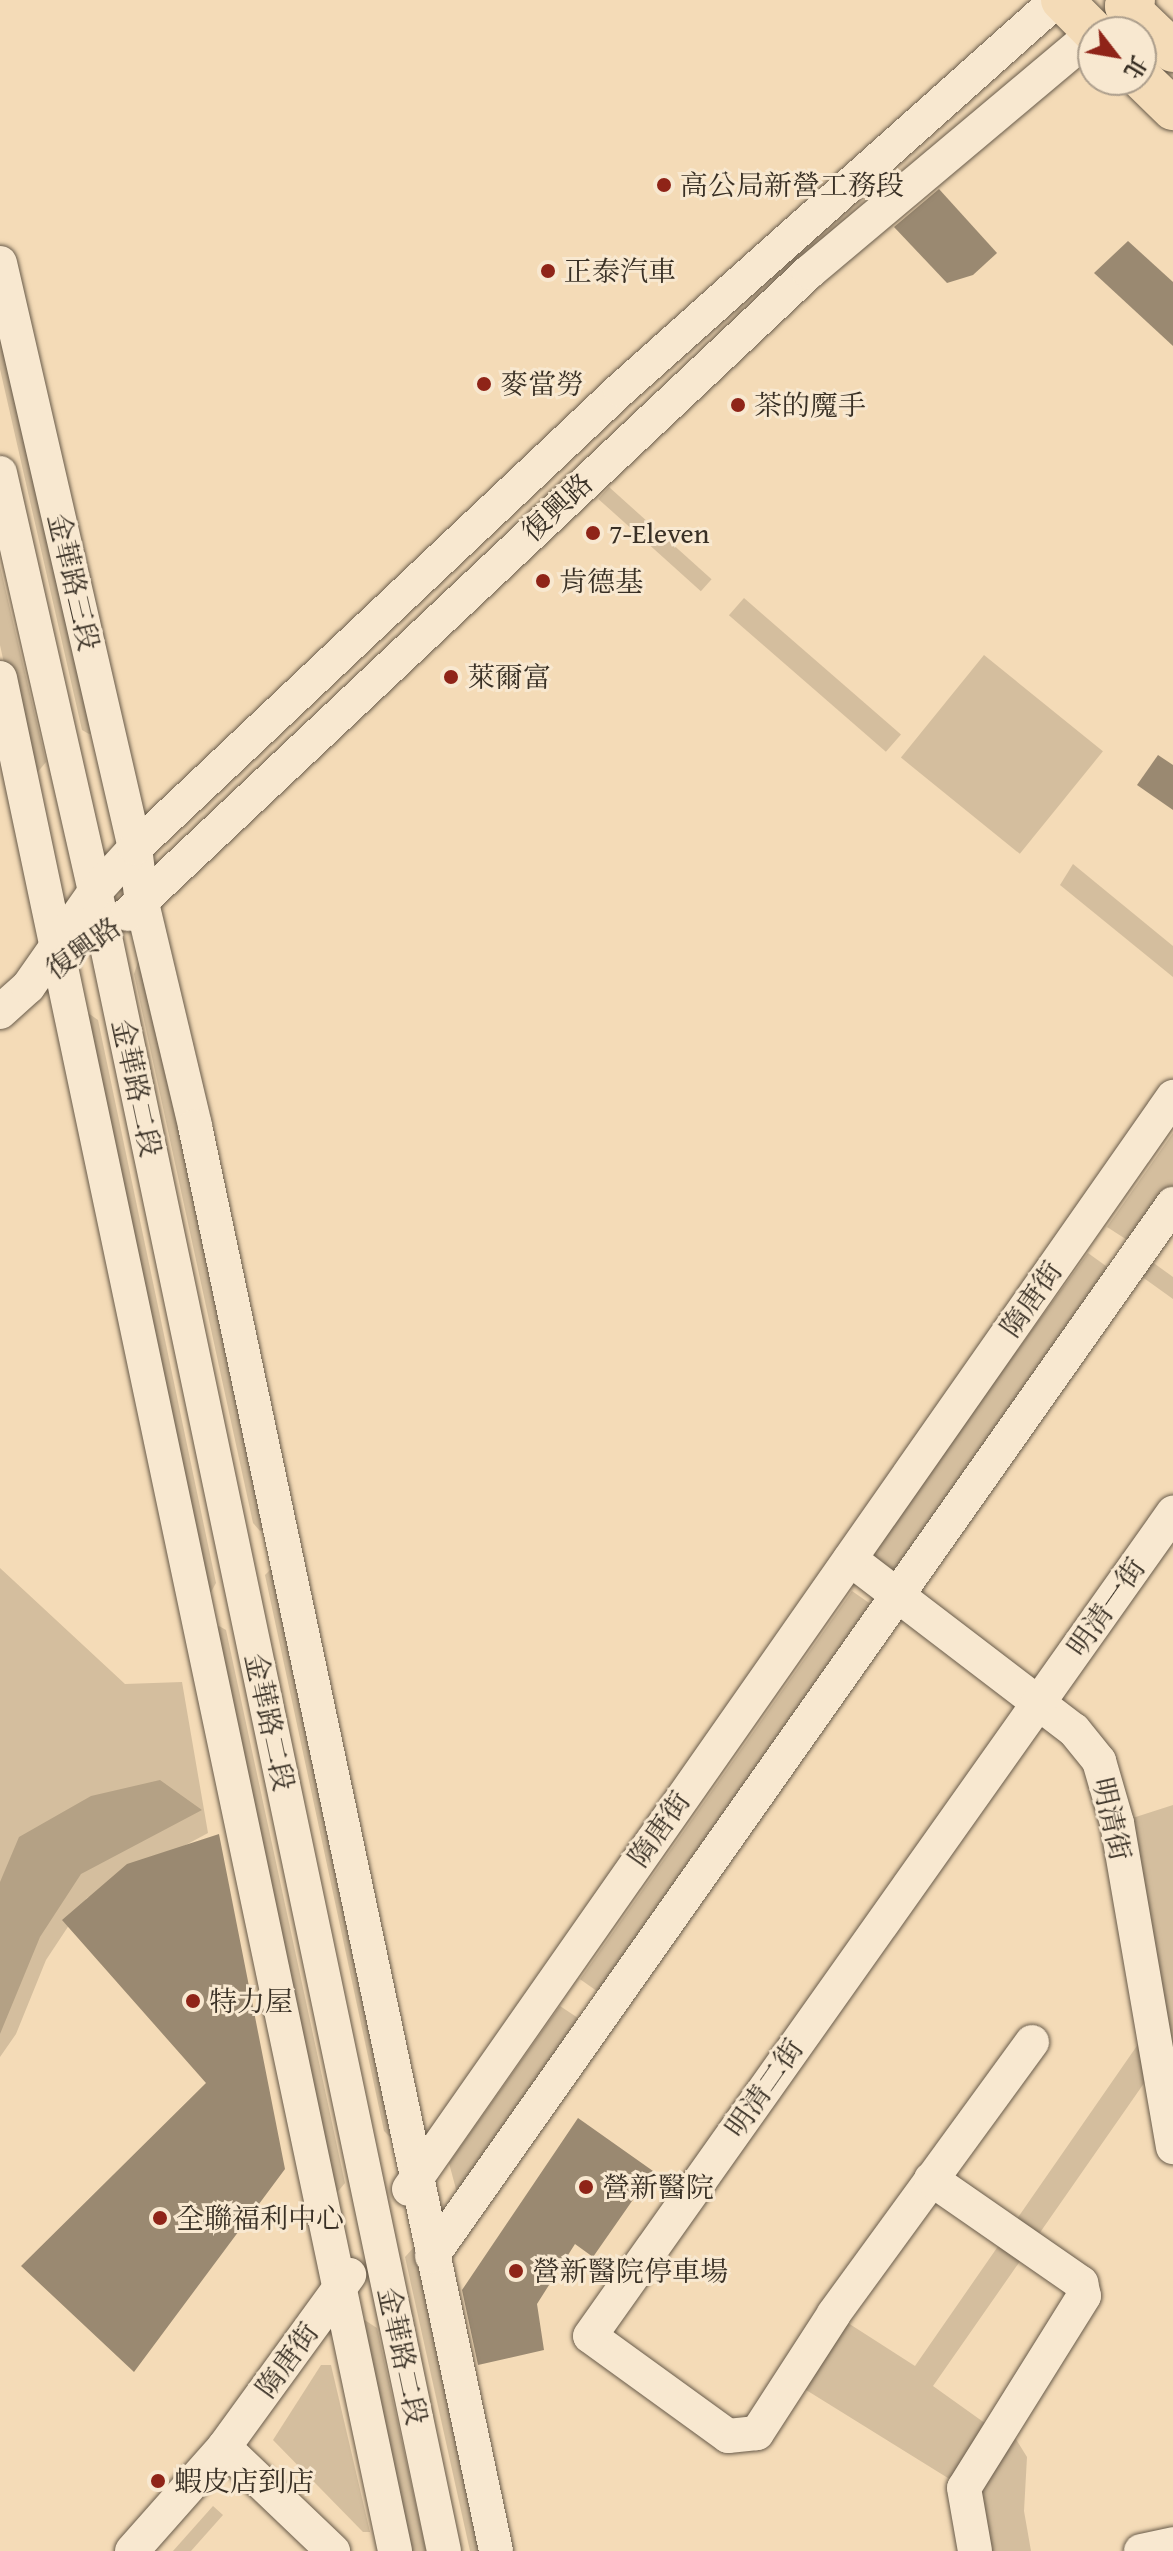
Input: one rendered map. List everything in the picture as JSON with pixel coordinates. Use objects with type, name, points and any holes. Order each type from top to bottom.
[{"type":"main road","points":[[1059,0],[1107,16]]},
{"type":"main road","points":[[1157,94],[1173,109]]},
{"type":"street","name":"復興路","points":[[61,956],[93,894],[135,848],[631,380],[1059,0]]},
{"type":"street","name":"復興路","points":[[0,1012],[61,956],[104,932],[142,903],[809,272],[1077,45]]},
{"type":"street","name":"金華路三段","points":[[0,263],[135,848],[142,903]]},
{"type":"street","name":"金華路三段","points":[[0,473],[93,894]]},
{"type":"street","points":[[0,678],[61,956]]},
{"type":"street","name":"金華路二段","points":[[93,894],[104,932],[444,2551]]},
{"type":"street","name":"金華路二段","points":[[142,903],[195,1126],[415,2181],[496,2551]]},
{"type":"street","name":"金華路二段","points":[[61,956],[342,2285],[395,2551]]},
{"type":"street","name":"隋唐街","points":[[132,2551],[224,2447],[342,2285],[1173,1097]]},
{"type":"street","points":[[432,2256],[1173,1204]]},
{"type":"street","name":"明清一街","points":[[1039,1701],[1173,1513]]},
{"type":"street","name":"明清街","points":[[850,1559],[1039,1701],[1074,1730],[1099,1761],[1117,1823],[1173,2147]]},
{"type":"street","name":"明清二街","points":[[1032,2042],[931,2179],[757,2433],[728,2436],[590,2336],[1039,1701]]},
{"type":"street","points":[[931,2179],[1081,2283],[1084,2296],[964,2488],[975,2551]]},
{"type":"street","points":[[224,2447],[333,2551]]},
{"type":"street","points":[[1141,2551],[1173,2544]]},
{"type":"shaded area","points":[[0,286],[97,731],[89,734],[82,730],[0,369]]},
{"type":"shaded area","points":[[609,487],[712,579],[701,591],[598,499]]},
{"type":"shaded area","points":[[0,566],[46,762],[36,774],[27,769],[0,645]]},
{"type":"shaded area","points":[[744,598],[901,734],[886,752],[729,615]]},
{"type":"shaded area","points":[[984,655],[1103,751],[1020,854],[901,758]]},
{"type":"shaded area","points":[[1073,864],[1173,946],[1173,977],[1060,885]]},
{"type":"shaded area","points":[[141,953],[265,1529],[260,1531],[253,1523],[134,974]]},
{"type":"shaded area","points":[[88,1013],[98,1020],[216,1583],[211,1592],[205,1592]]},
{"type":"shaded area","points":[[1173,1133],[1173,1191],[1135,1245],[1107,1227]]},
{"type":"shaded area","points":[[1088,1253],[1114,1272],[896,1572],[870,1553]]},
{"type":"shaded area","points":[[1144,1256],[1173,1277],[1173,1299],[1134,1271]]},
{"type":"shaded area","points":[[0,1568],[125,1684],[182,1682],[208,1833],[87,1898],[46,1960],[16,2034],[0,2057]]},
{"type":"shaded area","points":[[272,1568],[394,2137],[391,2138],[384,2131],[265,1575]]},
{"type":"shaded area","points":[[852,1591],[878,1609],[606,1998],[580,1979]]},
{"type":"shaded area","points":[[219,1626],[226,1630],[345,2183],[335,2195],[212,1629]]},
{"type":"shaded area","points":[[160,1780],[202,1810],[81,1874],[40,1937],[0,2034],[0,1882],[19,1837],[91,1796]]},
{"type":"shaded area","points":[[1173,1805],[1173,2065],[1156,2066],[933,2386],[996,2431],[1004,2420],[1027,2457],[1024,2511],[1031,2551],[975,2551],[964,2488],[790,2380],[834,2314],[915,2366],[1150,2027],[1117,1823]]},
{"type":"shaded area","points":[[560,2006],[587,2024],[461,2208],[449,2163]]},
{"type":"shaded area","points":[[415,2246],[492,2551],[470,2551],[405,2257]]},
{"type":"shaded area","points":[[363,2319],[377,2328],[426,2551],[403,2551]]},
{"type":"shaded area","points":[[321,2365],[331,2365],[370,2532],[363,2532],[273,2440]]},
{"type":"shaded area","points":[[213,2506],[223,2515],[191,2551],[173,2551]]},
{"type":"building","points":[[939,189],[997,253],[973,275],[947,283],[894,227]]},
{"type":"building","points":[[1128,241],[1173,282],[1173,346],[1094,273]]},
{"type":"building","points":[[1158,755],[1173,765],[1173,810],[1137,785]]},
{"type":"building","points":[[219,1834],[285,2169],[134,2372],[21,2266],[206,2083],[62,1920],[127,1864]]},
{"type":"building","points":[[578,2118],[653,2171],[593,2257],[575,2244],[537,2304],[544,2350],[478,2365],[462,2290]]},
{"type":"place","name":"高公局新營工務段","points":[[664,185]]},
{"type":"place","name":"正泰汽車","points":[[548,271]]},
{"type":"place","name":"麥當勞","points":[[484,384]]},
{"type":"place","name":"茶的魔手","points":[[738,405]]},
{"type":"place","name":"7-Eleven","points":[[593,533]]},
{"type":"place","name":"肯德基","points":[[543,581]]},
{"type":"place","name":"萊爾富","points":[[451,677]]},
{"type":"place","name":"特力屋","points":[[193,2001]]},
{"type":"place","name":"營新醫院","points":[[586,2187]]},
{"type":"place","name":"全聯福利中心","points":[[160,2218]]},
{"type":"place","name":"營新醫院停車場","points":[[516,2271]]},
{"type":"place","name":"蝦皮店到店","points":[[158,2481]]}]
